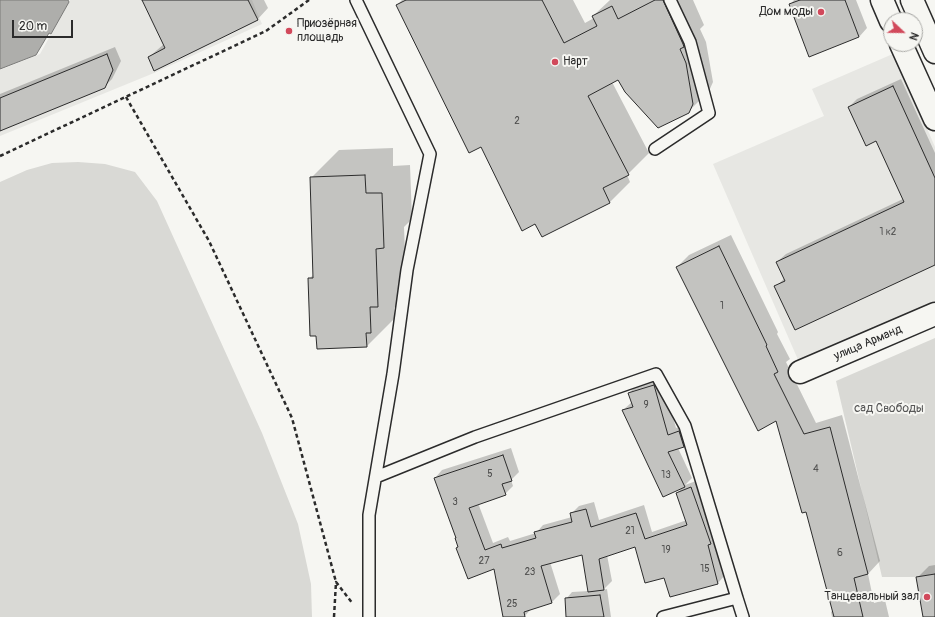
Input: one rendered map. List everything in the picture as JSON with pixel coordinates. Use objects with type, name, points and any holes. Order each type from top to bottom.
[{"type":"street","points":[[882,0],[887,12]]},
{"type":"street","points":[[912,0],[935,52]]},
{"type":"street","points":[[905,52],[935,120]]},
{"type":"street","name":"улица Арманд","points":[[800,372],[935,314]]},
{"type":"lane","points":[[356,0],[430,154],[407,270],[393,374],[369,515],[369,617]]},
{"type":"lane","points":[[654,149],[709,113],[690,42],[670,0]]},
{"type":"lane","points":[[376,477],[475,437],[656,374],[684,426],[743,617]]},
{"type":"lane","points":[[663,617],[737,598]]},
{"type":"path","points":[[0,156],[266,31],[310,0]]},
{"type":"path","points":[[126,97],[209,241],[292,418],[336,582],[334,617]]},
{"type":"path","points":[[336,582],[354,605]]},
{"type":"shaded area","points":[[0,0],[68,0],[69,2],[51,34],[49,33],[36,55],[0,69]]},
{"type":"shaded area","points":[[70,0],[252,0],[262,24],[154,73],[0,136],[0,70],[40,54]]},
{"type":"shaded area","points":[[895,53],[935,147],[935,303],[799,362],[713,164],[824,116],[812,89]]},
{"type":"green space","points":[[78,162],[105,164],[135,172],[157,201],[262,433],[298,524],[311,584],[312,617],[0,617],[0,182],[27,170],[52,163]]},
{"type":"green space","name":"сад Свободы","points":[[935,338],[935,574],[916,577],[882,577],[836,381]]},
{"type":"building","points":[[142,0],[248,0],[258,20],[154,71],[148,57],[165,48]]},
{"type":"building","points":[[406,0],[542,0],[564,43],[597,26],[592,16],[612,6],[618,19],[655,0],[663,0],[684,47],[680,49],[686,63],[693,104],[689,113],[658,128],[625,92],[618,80],[588,96],[629,175],[603,188],[610,203],[542,237],[535,224],[522,231],[481,147],[469,153],[396,5]]},
{"type":"building","points":[[800,0],[845,0],[859,37],[809,57],[789,4]]},
{"type":"building","points":[[107,54],[113,70],[105,88],[0,131],[0,98]]},
{"type":"building","points":[[893,86],[935,178],[935,265],[795,330],[774,286],[785,281],[776,262],[904,202],[876,141],[866,146],[848,107]]},
{"type":"building","points":[[365,175],[366,193],[382,193],[384,248],[376,249],[378,307],[370,307],[371,333],[366,333],[367,347],[317,349],[316,336],[310,336],[308,278],[313,278],[310,177]]},
{"type":"building","points":[[719,246],[767,345],[766,346],[778,372],[774,374],[804,434],[830,427],[868,574],[854,578],[863,617],[834,617],[806,512],[802,513],[776,421],[758,431],[676,267]]},
{"type":"building","points":[[654,385],[668,435],[679,431],[684,447],[668,452],[685,487],[663,497],[622,410],[633,407],[628,393]]},
{"type":"building","points":[[503,455],[512,481],[502,484],[506,495],[469,508],[485,550],[501,544],[502,548],[536,538],[534,532],[572,522],[570,513],[586,509],[591,527],[636,513],[645,539],[687,525],[676,493],[691,487],[711,544],[708,545],[718,584],[670,597],[664,578],[645,583],[635,547],[599,559],[604,590],[588,592],[582,555],[541,566],[552,603],[524,612],[525,617],[503,617],[494,569],[468,579],[456,548],[458,547],[456,538],[434,478]]},
{"type":"building","name":"Танцевальный зал","points":[[935,574],[935,617],[923,617],[916,577]]},
{"type":"building","points":[[600,595],[604,617],[566,617],[565,598]]},
{"type":"place","name":"Дом моды","points":[[821,12]]},
{"type":"place","name":"Приозёрная площадь","points":[[289,31]]},
{"type":"place","name":"Нарт","points":[[555,62]]},
{"type":"place","name":"Танцевальный зал","points":[[927,597]]}]
